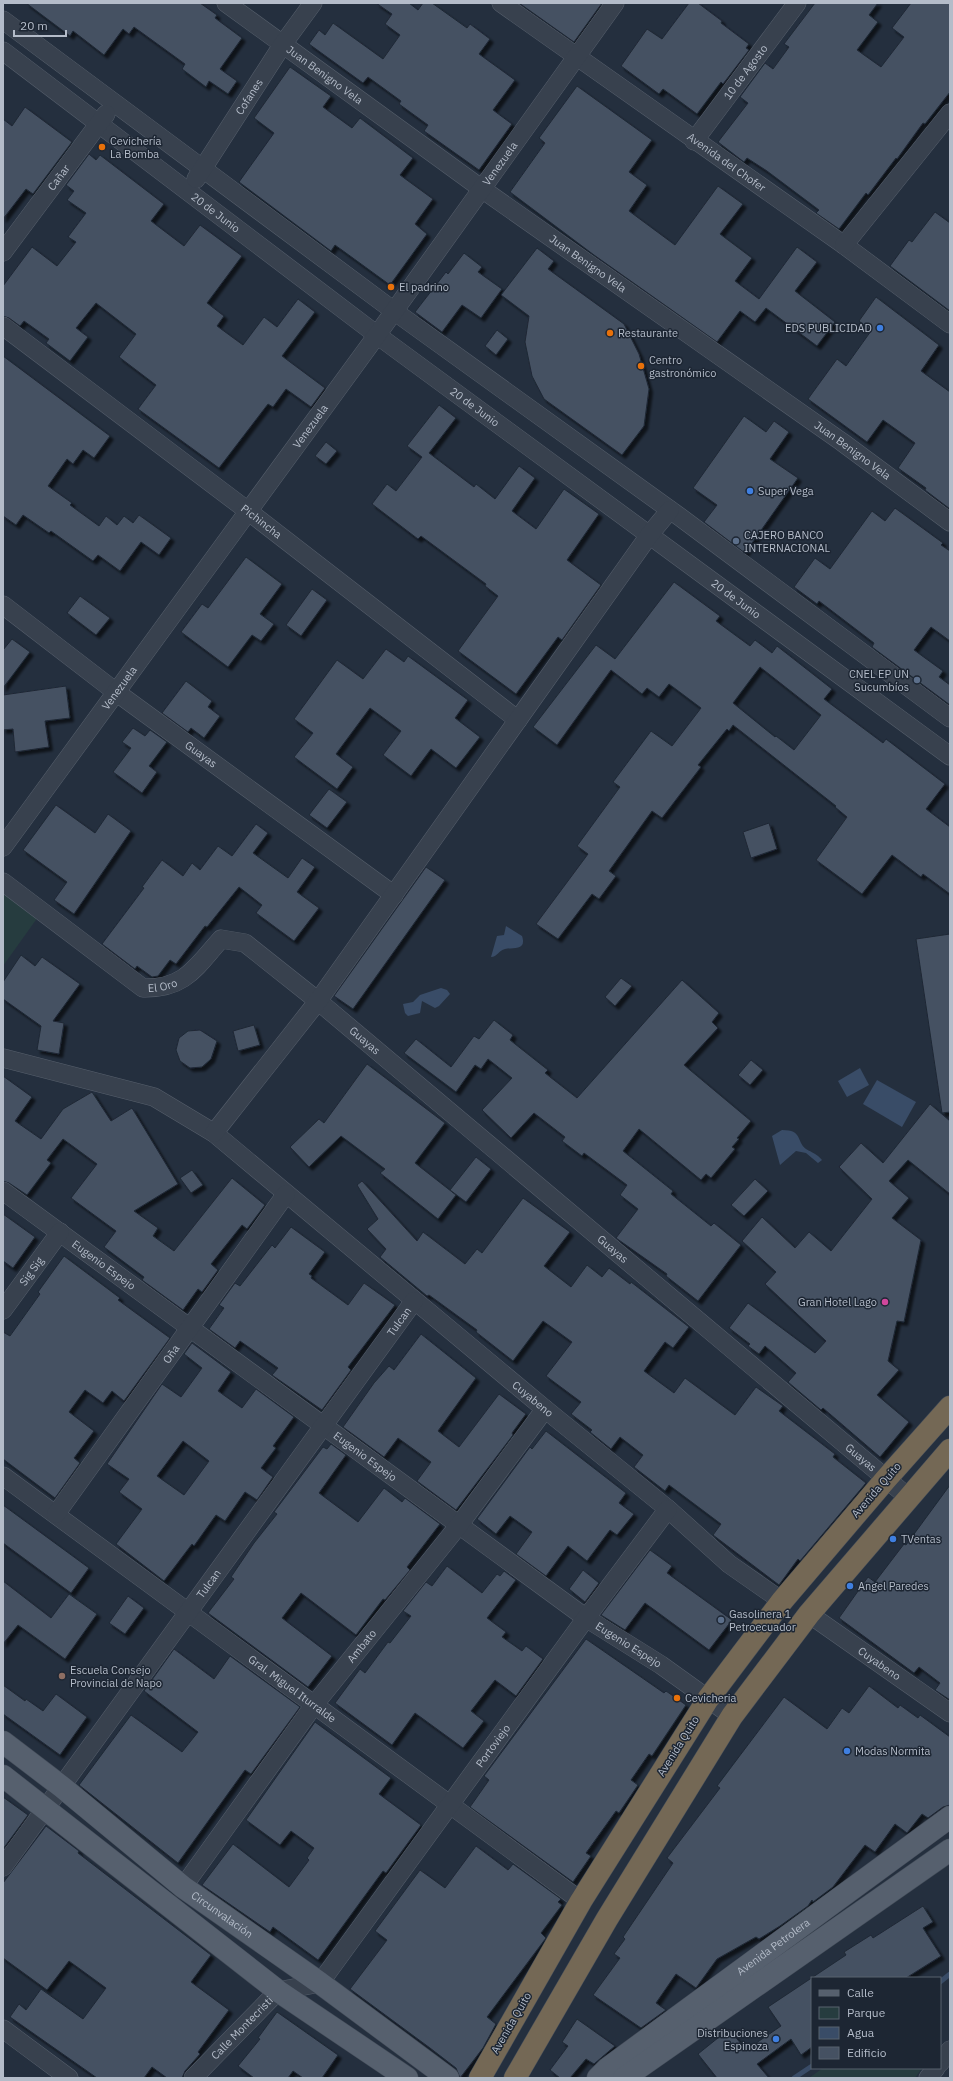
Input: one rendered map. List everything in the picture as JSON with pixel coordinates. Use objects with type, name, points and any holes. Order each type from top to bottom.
[{"type":"highway","name":"Avenida Quito","points":[[480,2078],[581,1901],[708,1699],[782,1601],[886,1479],[950,1407]]},
{"type":"highway","points":[[515,2078],[607,1919],[732,1716],[809,1614],[908,1497],[950,1450]]},
{"type":"main road","name":"Circunvalación","points":[[3,1742],[62,1787],[183,1887],[320,1983],[448,2078]]},
{"type":"main road","name":"Circunvalación","points":[[3,1776],[278,1990],[407,2078]]},
{"type":"main road","name":"Avenida Petrolera","points":[[598,2078],[608,2068],[950,1817]]},
{"type":"main road","name":"Avenida Petrolera","points":[[624,2078],[950,1850]]},
{"type":"street","name":"Juan Benigno Vela","points":[[226,3],[482,189],[842,442],[950,522]]},
{"type":"street","name":"Cofanes","points":[[187,191],[203,170],[283,44],[313,3]]},
{"type":"street","name":"Avenida del Chofer","points":[[501,3],[694,141],[844,245],[950,324]]},
{"type":"street","name":"Venezuela","points":[[3,847],[377,335],[615,3]]},
{"type":"street","name":"10 de Agosto","points":[[694,141],[798,3]]},
{"type":"street","points":[[3,20],[394,311],[670,510],[950,718]]},
{"type":"street","name":"20 de Junio","points":[[3,51],[377,335],[650,534],[950,756]]},
{"type":"street","name":"Cañar","points":[[3,252],[115,102]]},
{"type":"street","points":[[844,245],[950,113]]},
{"type":"street","name":"Pichincha","points":[[3,326],[518,720]]},
{"type":"street","points":[[214,1133],[318,1001],[650,534],[670,510]]},
{"type":"street","name":"Guayas","points":[[3,605],[116,692],[394,895]]},
{"type":"street","name":"El Oro","points":[[3,882],[143,988],[158,988],[187,978],[222,939],[244,943],[318,1001]]},
{"type":"street","name":"Guayas","points":[[318,1001],[908,1497]]},
{"type":"street","name":"Cuyabeno","points":[[3,1058],[154,1097],[214,1133],[414,1301],[668,1509],[729,1564],[782,1601]]},
{"type":"street","name":"Eugenio Espejo","points":[[3,1191],[586,1618],[661,1665],[732,1716]]},
{"type":"street","name":"Oña","points":[[56,1514],[286,1194]]},
{"type":"street","name":"Sig Sig","points":[[3,1310],[60,1232]]},
{"type":"street","name":"Tulcan","points":[[3,1867],[190,1612],[322,1426],[414,1301]]},
{"type":"street","name":"Ambato","points":[[183,1887],[314,1705],[459,1525],[545,1409]]},
{"type":"street","name":"Gral. Miguel Iturralde","points":[[3,1476],[190,1612],[448,1805],[581,1901]]},
{"type":"street","name":"Portoviejo","points":[[320,1983],[448,1805],[668,1509]]},
{"type":"street","name":"Cuyabeno","points":[[809,1614],[950,1713]]},
{"type":"street","name":"Calle Montecristi","points":[[193,2078],[278,1990],[320,1983]]},
{"type":"street","points":[[3,2029],[69,2078]]},
{"type":"street","points":[[928,2078],[935,2069]]},
{"type":"green space","points":[[3,892],[38,917],[3,966]]},
{"type":"green space","points":[[822,2069],[921,2069],[915,2078],[809,2078]]},
{"type":"water","points":[[506,926],[522,936],[523,944],[518,947],[503,950],[491,957],[497,936],[504,935]]},
{"type":"water","points":[[441,988],[447,990],[450,994],[439,1006],[435,1008],[422,1001],[420,1013],[408,1016],[405,1013],[403,1004],[413,1002],[420,995]]},
{"type":"water","points":[[860,1068],[869,1085],[847,1097],[838,1081]]},
{"type":"water","points":[[877,1080],[916,1102],[902,1127],[863,1104]]},
{"type":"water","points":[[782,1130],[789,1130],[796,1134],[806,1149],[817,1155],[822,1160],[818,1163],[806,1153],[796,1151],[780,1165],[772,1136]]},
{"type":"building","points":[[26,3],[200,3],[217,15],[215,18],[242,38],[220,69],[237,81],[228,94],[209,81],[206,87],[182,69],[185,64],[134,27],[129,34],[123,29],[104,55],[73,31],[70,36]]},
{"type":"building","points":[[376,3],[409,3],[418,10],[423,3],[432,3],[467,28],[470,24],[490,39],[479,54],[515,80],[493,110],[512,124],[479,170],[424,131],[428,125],[399,104],[401,101],[368,77],[363,83],[309,44],[319,30],[325,35],[333,23],[383,59],[400,35],[385,24],[392,14]]},
{"type":"building","points":[[519,3],[602,3],[574,42]]},
{"type":"building","points":[[689,3],[698,3],[749,44],[746,48],[749,50],[723,84],[721,82],[697,114],[663,89],[659,94],[621,66],[647,29],[662,39]]},
{"type":"building","points":[[815,3],[878,3],[869,15],[878,22],[857,50],[881,67],[904,37],[892,28],[911,3],[950,3],[950,92],[925,124],[923,123],[868,195],[866,193],[839,229],[816,213],[819,210],[767,171],[747,158],[744,162],[718,142],[748,103],[740,97],[765,63],[773,69],[789,47],[784,44]]},
{"type":"building","points":[[290,67],[331,96],[323,107],[352,128],[360,118],[413,158],[400,175],[433,199],[415,224],[427,234],[390,285],[335,245],[331,251],[239,182],[274,133],[254,118]]},
{"type":"building","points":[[577,86],[652,140],[629,172],[647,185],[629,211],[675,245],[718,186],[743,204],[720,234],[752,258],[735,281],[759,299],[797,247],[817,262],[795,291],[835,322],[817,346],[766,308],[755,322],[740,311],[717,342],[594,255],[510,192],[545,143],[539,138]]},
{"type":"building","points":[[25,107],[72,142],[33,194],[26,189],[3,219],[3,119],[12,126]]},
{"type":"building","points":[[89,154],[96,160],[100,155],[164,204],[151,221],[184,246],[200,225],[242,256],[207,303],[224,316],[217,326],[243,345],[264,317],[277,327],[298,299],[315,312],[282,356],[325,388],[311,407],[286,389],[273,407],[268,404],[219,468],[138,409],[156,385],[119,357],[136,334],[96,303],[76,328],[88,337],[70,361],[46,343],[49,339],[24,321],[20,326],[9,318],[3,316],[3,286],[32,247],[57,266],[76,242],[68,237],[86,213],[67,200],[74,191],[66,185]]},
{"type":"building","points":[[935,212],[950,223],[950,311],[890,266],[909,240],[912,242]]},
{"type":"building","points":[[537,248],[554,261],[548,269],[624,324],[639,354],[649,389],[644,426],[622,455],[544,399],[532,376],[525,342],[529,316],[501,295]]},
{"type":"building","points":[[464,253],[482,267],[478,272],[502,289],[481,318],[462,305],[442,332],[415,312],[446,272],[448,274]]},
{"type":"building","points":[[876,297],[939,345],[921,371],[950,392],[950,509],[925,490],[926,488],[898,468],[915,443],[883,420],[867,442],[808,399],[837,359],[846,366],[871,331],[859,321]]},
{"type":"building","points":[[497,330],[508,339],[496,355],[485,346]]},
{"type":"building","points":[[3,356],[110,436],[94,458],[83,450],[73,464],[67,459],[48,486],[72,503],[70,505],[99,526],[106,516],[117,525],[124,516],[133,523],[139,515],[171,538],[159,555],[141,542],[120,571],[98,555],[93,561],[51,531],[49,533],[23,515],[16,525],[3,516]]},
{"type":"building","points":[[439,405],[456,418],[429,453],[474,487],[476,484],[495,499],[519,466],[535,478],[512,511],[536,529],[564,489],[599,514],[567,560],[601,585],[562,640],[558,637],[516,694],[458,651],[498,596],[485,586],[486,584],[421,536],[418,539],[372,504],[387,484],[396,491],[422,457],[407,446]]},
{"type":"building","points":[[744,416],[766,432],[774,421],[789,432],[770,459],[798,478],[745,553],[704,522],[717,505],[693,488]]},
{"type":"building","points":[[326,442],[337,451],[326,464],[315,456]]},
{"type":"building","points":[[895,508],[943,543],[941,545],[950,551],[950,641],[931,627],[914,650],[943,671],[939,677],[950,685],[950,705],[872,647],[874,643],[819,601],[817,604],[794,587],[815,558],[830,569],[872,511],[885,521]]},
{"type":"building","points":[[246,557],[282,584],[260,614],[274,624],[261,641],[252,635],[228,667],[181,632],[202,604],[208,608]]},
{"type":"building","points":[[674,582],[720,616],[716,621],[750,646],[755,640],[772,653],[777,646],[832,689],[824,699],[883,743],[886,739],[945,784],[926,809],[950,827],[950,894],[923,874],[921,877],[892,855],[862,894],[816,860],[847,817],[835,807],[836,806],[733,725],[729,731],[727,729],[698,765],[701,767],[662,818],[652,811],[609,871],[616,876],[599,899],[592,894],[558,939],[536,924],[588,854],[577,846],[620,787],[613,782],[651,731],[672,746],[701,708],[669,684],[659,697],[647,688],[642,694],[611,670],[557,745],[533,727],[596,645],[615,659]],"holes":[[[760,667],[821,715],[794,750],[776,736],[775,737],[733,703]]]},
{"type":"building","points":[[312,589],[327,600],[301,636],[286,625]]},
{"type":"building","points":[[80,596],[110,618],[96,635],[67,613]]},
{"type":"building","points":[[12,639],[30,652],[3,688],[3,650]]},
{"type":"building","points":[[386,649],[404,662],[408,656],[468,700],[455,718],[480,737],[456,768],[431,749],[411,776],[383,755],[401,731],[370,708],[336,754],[353,767],[337,789],[294,757],[313,733],[294,719],[337,660],[363,679]]},
{"type":"building","points":[[186,681],[212,701],[208,707],[220,716],[204,738],[191,728],[188,732],[162,713]]},
{"type":"building","points":[[66,686],[70,718],[45,721],[49,747],[15,752],[13,729],[3,730],[3,695]]},
{"type":"building","points":[[133,728],[145,736],[150,730],[167,742],[149,766],[157,772],[142,793],[113,772],[131,748],[122,742]]},
{"type":"building","points":[[329,789],[347,802],[327,828],[309,815]]},
{"type":"building","points":[[56,805],[95,833],[108,814],[131,831],[74,914],[54,900],[67,882],[23,850]]},
{"type":"building","points":[[769,823],[777,849],[751,858],[743,832]]},
{"type":"building","points":[[256,824],[268,833],[253,853],[288,878],[302,858],[315,867],[297,892],[319,908],[294,941],[256,913],[262,905],[239,887],[207,927],[205,926],[176,964],[170,960],[158,976],[152,977],[137,966],[135,969],[102,944],[144,888],[142,887],[162,860],[183,876],[192,863],[200,870],[218,846],[232,856]]},
{"type":"building","points":[[426,867],[445,880],[353,1009],[334,996]]},
{"type":"building","points":[[950,934],[950,1112],[942,1113],[916,939]]},
{"type":"building","points":[[21,955],[35,966],[42,957],[80,984],[53,1021],[64,1023],[59,1054],[37,1050],[41,1026],[3,999],[3,982]]},
{"type":"building","points":[[621,978],[632,986],[615,1006],[605,997]]},
{"type":"building","points":[[682,980],[719,1013],[712,1022],[718,1028],[684,1065],[751,1121],[737,1138],[739,1139],[732,1147],[735,1149],[711,1178],[706,1174],[701,1180],[639,1129],[623,1151],[673,1191],[671,1194],[711,1226],[714,1223],[741,1245],[698,1301],[666,1276],[667,1274],[616,1238],[638,1209],[620,1195],[627,1185],[584,1153],[582,1156],[562,1141],[565,1137],[534,1113],[511,1138],[482,1110],[512,1078],[488,1059],[481,1069],[475,1065],[456,1092],[404,1053],[416,1039],[451,1067],[474,1036],[479,1039],[494,1020],[513,1035],[510,1040],[548,1070],[545,1073],[577,1098]]},
{"type":"building","points":[[254,1025],[260,1045],[238,1051],[233,1031]]},
{"type":"building","points":[[200,1030],[217,1041],[211,1059],[202,1067],[190,1068],[180,1061],[176,1050],[179,1038],[188,1031]]},
{"type":"building","points":[[751,1060],[763,1070],[750,1085],[738,1075]]},
{"type":"building","points":[[367,1064],[445,1123],[415,1163],[456,1195],[438,1219],[380,1173],[385,1169],[341,1136],[309,1167],[290,1147],[319,1119],[324,1123]]},
{"type":"building","points":[[3,1076],[32,1097],[15,1121],[41,1139],[63,1109],[92,1092],[111,1121],[132,1108],[178,1184],[134,1211],[158,1228],[153,1236],[174,1251],[232,1178],[265,1205],[247,1229],[242,1225],[211,1264],[218,1270],[202,1292],[198,1289],[183,1310],[142,1280],[144,1277],[104,1247],[116,1231],[71,1198],[97,1164],[63,1139],[47,1160],[51,1163],[27,1195],[9,1183],[3,1181]]},
{"type":"building","points":[[930,1104],[950,1121],[950,1194],[908,1160],[889,1181],[909,1198],[892,1218],[921,1240],[904,1322],[897,1321],[888,1361],[899,1370],[877,1395],[909,1422],[880,1457],[823,1408],[821,1410],[788,1382],[796,1373],[765,1346],[759,1354],[748,1346],[750,1344],[729,1328],[748,1303],[815,1353],[826,1341],[765,1284],[776,1272],[742,1241],[762,1217],[795,1248],[809,1232],[831,1251],[872,1199],[839,1167],[861,1143],[883,1163]]},
{"type":"building","points":[[476,1157],[491,1169],[466,1202],[450,1190]]},
{"type":"building","points":[[192,1170],[203,1185],[191,1193],[180,1178]]},
{"type":"building","points":[[755,1179],[768,1191],[744,1216],[731,1205]]},
{"type":"building","points":[[362,1181],[417,1241],[423,1232],[465,1264],[477,1249],[482,1253],[523,1198],[570,1232],[544,1266],[571,1287],[587,1265],[602,1277],[609,1268],[630,1284],[631,1282],[689,1327],[673,1348],[665,1342],[644,1371],[674,1393],[685,1378],[735,1415],[756,1387],[783,1406],[779,1411],[835,1454],[833,1457],[866,1483],[800,1561],[798,1559],[779,1585],[713,1535],[721,1524],[669,1485],[665,1491],[634,1467],[643,1455],[620,1437],[611,1449],[590,1432],[592,1430],[571,1414],[581,1402],[546,1376],[572,1342],[543,1321],[513,1361],[476,1332],[477,1330],[429,1295],[427,1296],[380,1257],[386,1249],[367,1229],[378,1219],[357,1185]]},
{"type":"building","points":[[3,1214],[35,1237],[13,1268],[3,1261]]},
{"type":"building","points":[[291,1227],[325,1252],[309,1274],[312,1276],[311,1278],[348,1305],[364,1283],[395,1305],[348,1367],[351,1370],[322,1410],[272,1375],[278,1368],[240,1341],[235,1348],[209,1329],[224,1308],[219,1305],[235,1283],[240,1286],[272,1245],[275,1248]]},
{"type":"building","points":[[64,1256],[120,1298],[118,1300],[170,1338],[124,1401],[112,1391],[103,1403],[85,1390],[69,1412],[94,1431],[74,1458],[80,1463],[55,1498],[3,1459],[3,1332],[10,1336],[40,1294],[38,1292]]},
{"type":"building","points":[[421,1334],[476,1378],[438,1431],[459,1447],[499,1394],[526,1414],[512,1433],[513,1435],[456,1510],[417,1481],[431,1462],[398,1438],[384,1457],[343,1427],[374,1383],[389,1366],[394,1370]]},
{"type":"building","points":[[192,1343],[231,1372],[218,1391],[242,1408],[256,1389],[294,1417],[273,1446],[276,1448],[261,1468],[273,1477],[257,1500],[245,1492],[225,1521],[216,1515],[194,1546],[192,1544],[164,1581],[116,1544],[142,1509],[119,1492],[129,1479],[107,1464],[162,1384],[181,1397],[202,1368],[184,1354]],"holes":[[[183,1441],[209,1461],[184,1495],[157,1476]]]},
{"type":"building","points":[[546,1431],[626,1493],[619,1503],[634,1514],[617,1535],[610,1530],[587,1561],[568,1546],[546,1576],[516,1554],[532,1532],[510,1516],[496,1534],[477,1519],[530,1447],[532,1449]]},
{"type":"building","points":[[331,1444],[346,1455],[319,1493],[358,1522],[384,1488],[402,1502],[405,1498],[440,1524],[407,1567],[410,1570],[385,1600],[383,1599],[356,1635],[301,1593],[282,1618],[332,1656],[308,1687],[208,1613],[234,1579],[231,1577],[254,1543],[277,1514],[274,1512],[323,1447],[327,1449]]},
{"type":"building","points":[[950,1485],[950,1700],[935,1690],[940,1683],[919,1667],[914,1673],[839,1618],[868,1577],[875,1582],[904,1544],[906,1545]]},
{"type":"building","points":[[3,1505],[89,1568],[71,1593],[3,1543]]},
{"type":"building","points":[[650,1550],[672,1566],[667,1573],[732,1620],[709,1650],[645,1603],[625,1630],[601,1615]]},
{"type":"building","points":[[447,1566],[482,1593],[497,1574],[500,1576],[504,1571],[516,1580],[487,1618],[506,1632],[502,1637],[522,1651],[526,1646],[543,1659],[516,1696],[495,1680],[471,1711],[484,1721],[463,1748],[415,1713],[392,1745],[335,1703],[360,1669],[365,1673],[388,1642],[390,1643],[411,1616],[403,1611],[426,1582],[432,1586]]},
{"type":"building","points":[[583,1570],[599,1583],[585,1602],[569,1589]]},
{"type":"building","points":[[3,1581],[51,1618],[69,1594],[97,1614],[65,1659],[18,1625],[3,1644]]},
{"type":"building","points":[[128,1596],[144,1608],[125,1634],[109,1623]]},
{"type":"building","points":[[586,1639],[664,1693],[666,1691],[686,1705],[652,1756],[649,1754],[631,1780],[638,1785],[619,1813],[616,1811],[586,1853],[591,1856],[573,1882],[470,1807],[489,1780],[484,1776]]},
{"type":"building","points":[[174,1649],[214,1679],[230,1656],[300,1707],[251,1774],[245,1770],[178,1863],[79,1785],[131,1715],[182,1752],[198,1732],[144,1691]]},
{"type":"building","points":[[3,1685],[25,1701],[26,1699],[43,1711],[56,1694],[87,1717],[60,1755],[3,1714]]},
{"type":"building","points":[[869,1686],[898,1708],[900,1705],[918,1718],[920,1715],[950,1737],[950,1805],[943,1807],[928,1818],[922,1814],[907,1833],[895,1824],[875,1852],[865,1845],[833,1887],[813,1902],[812,1900],[808,1906],[780,1926],[759,1939],[756,1937],[717,1959],[696,1988],[676,1974],[656,2003],[666,2010],[641,2028],[593,1995],[620,1958],[614,1954],[625,1939],[623,1937],[673,1863],[667,1858],[720,1788],[717,1786],[784,1697],[827,1729],[842,1708],[849,1713]]},
{"type":"building","points":[[315,1722],[391,1778],[379,1794],[421,1825],[386,1873],[383,1871],[318,1960],[273,1927],[270,1932],[202,1885],[233,1844],[289,1887],[309,1860],[307,1858],[314,1848],[291,1831],[280,1845],[246,1820]]},
{"type":"building","points":[[3,1797],[28,1815],[3,1849]]},
{"type":"building","points":[[46,1826],[79,1851],[78,1853],[211,1955],[191,1982],[229,2010],[198,2052],[200,2054],[185,2071],[182,2078],[167,2078],[152,2067],[144,2078],[97,2078],[10,2017],[19,2004],[26,2010],[41,1989],[83,2019],[106,1988],[69,1961],[47,1990],[3,1958],[3,1883]]},
{"type":"building","points":[[476,1846],[508,1870],[513,1864],[561,1899],[558,1902],[562,1905],[541,1933],[546,1938],[487,2017],[496,2024],[483,2048],[460,2078],[456,2068],[350,1989],[387,1940],[375,1931],[420,1870],[445,1888]]},
{"type":"building","points":[[923,1906],[933,1922],[923,1928],[941,1956],[908,1977],[813,1977],[846,1955],[844,1952],[871,1935],[873,1938]]},
{"type":"building","points":[[811,1978],[811,2048],[801,2055],[791,2039],[757,2064],[769,2078],[717,2078],[698,2054],[729,2029],[746,2050],[781,2026],[768,2007]]},
{"type":"building","points":[[277,2012],[338,2055],[322,2078],[303,2078],[293,2071],[288,2078],[254,2078],[238,2066],[260,2039],[258,2038]]},
{"type":"building","points":[[577,2019],[615,2046],[594,2064],[586,2059],[570,2078],[560,2078],[550,2070],[568,2046],[562,2042]]},
{"type":"waterway","points":[[941,1981],[950,1974]]},
{"type":"waterway","points":[[794,2078],[811,2067]]},
{"type":"place","name":"Cevichería La Bomba","points":[[102,147]]},
{"type":"place","name":"El padrino","points":[[391,287]]},
{"type":"place","name":"EDS PUBLICIDAD","points":[[880,328]]},
{"type":"place","name":"Restaurante","points":[[610,333]]},
{"type":"place","name":"Centro gastronómico","points":[[641,366]]},
{"type":"place","name":"Super Vega","points":[[750,491]]},
{"type":"place","name":"CAJERO BANCO INTERNACIONAL","points":[[736,541]]},
{"type":"place","name":"CNEL EP UN Sucumbíos","points":[[917,680]]},
{"type":"place","name":"Gran Hotel Lago","points":[[885,1302]]},
{"type":"place","name":"TVentas","points":[[893,1539]]},
{"type":"place","name":"Angel Paredes","points":[[850,1586]]},
{"type":"place","name":"Gasolinera 1 Petroecuador","points":[[721,1620]]},
{"type":"place","name":"Escuela Consejo Provincial de Napo","points":[[62,1676]]},
{"type":"place","name":"Cevicheria","points":[[677,1698]]},
{"type":"place","name":"Modas Normita","points":[[847,1751]]},
{"type":"place","name":"Distribuciones Espinoza","points":[[776,2039]]}]
